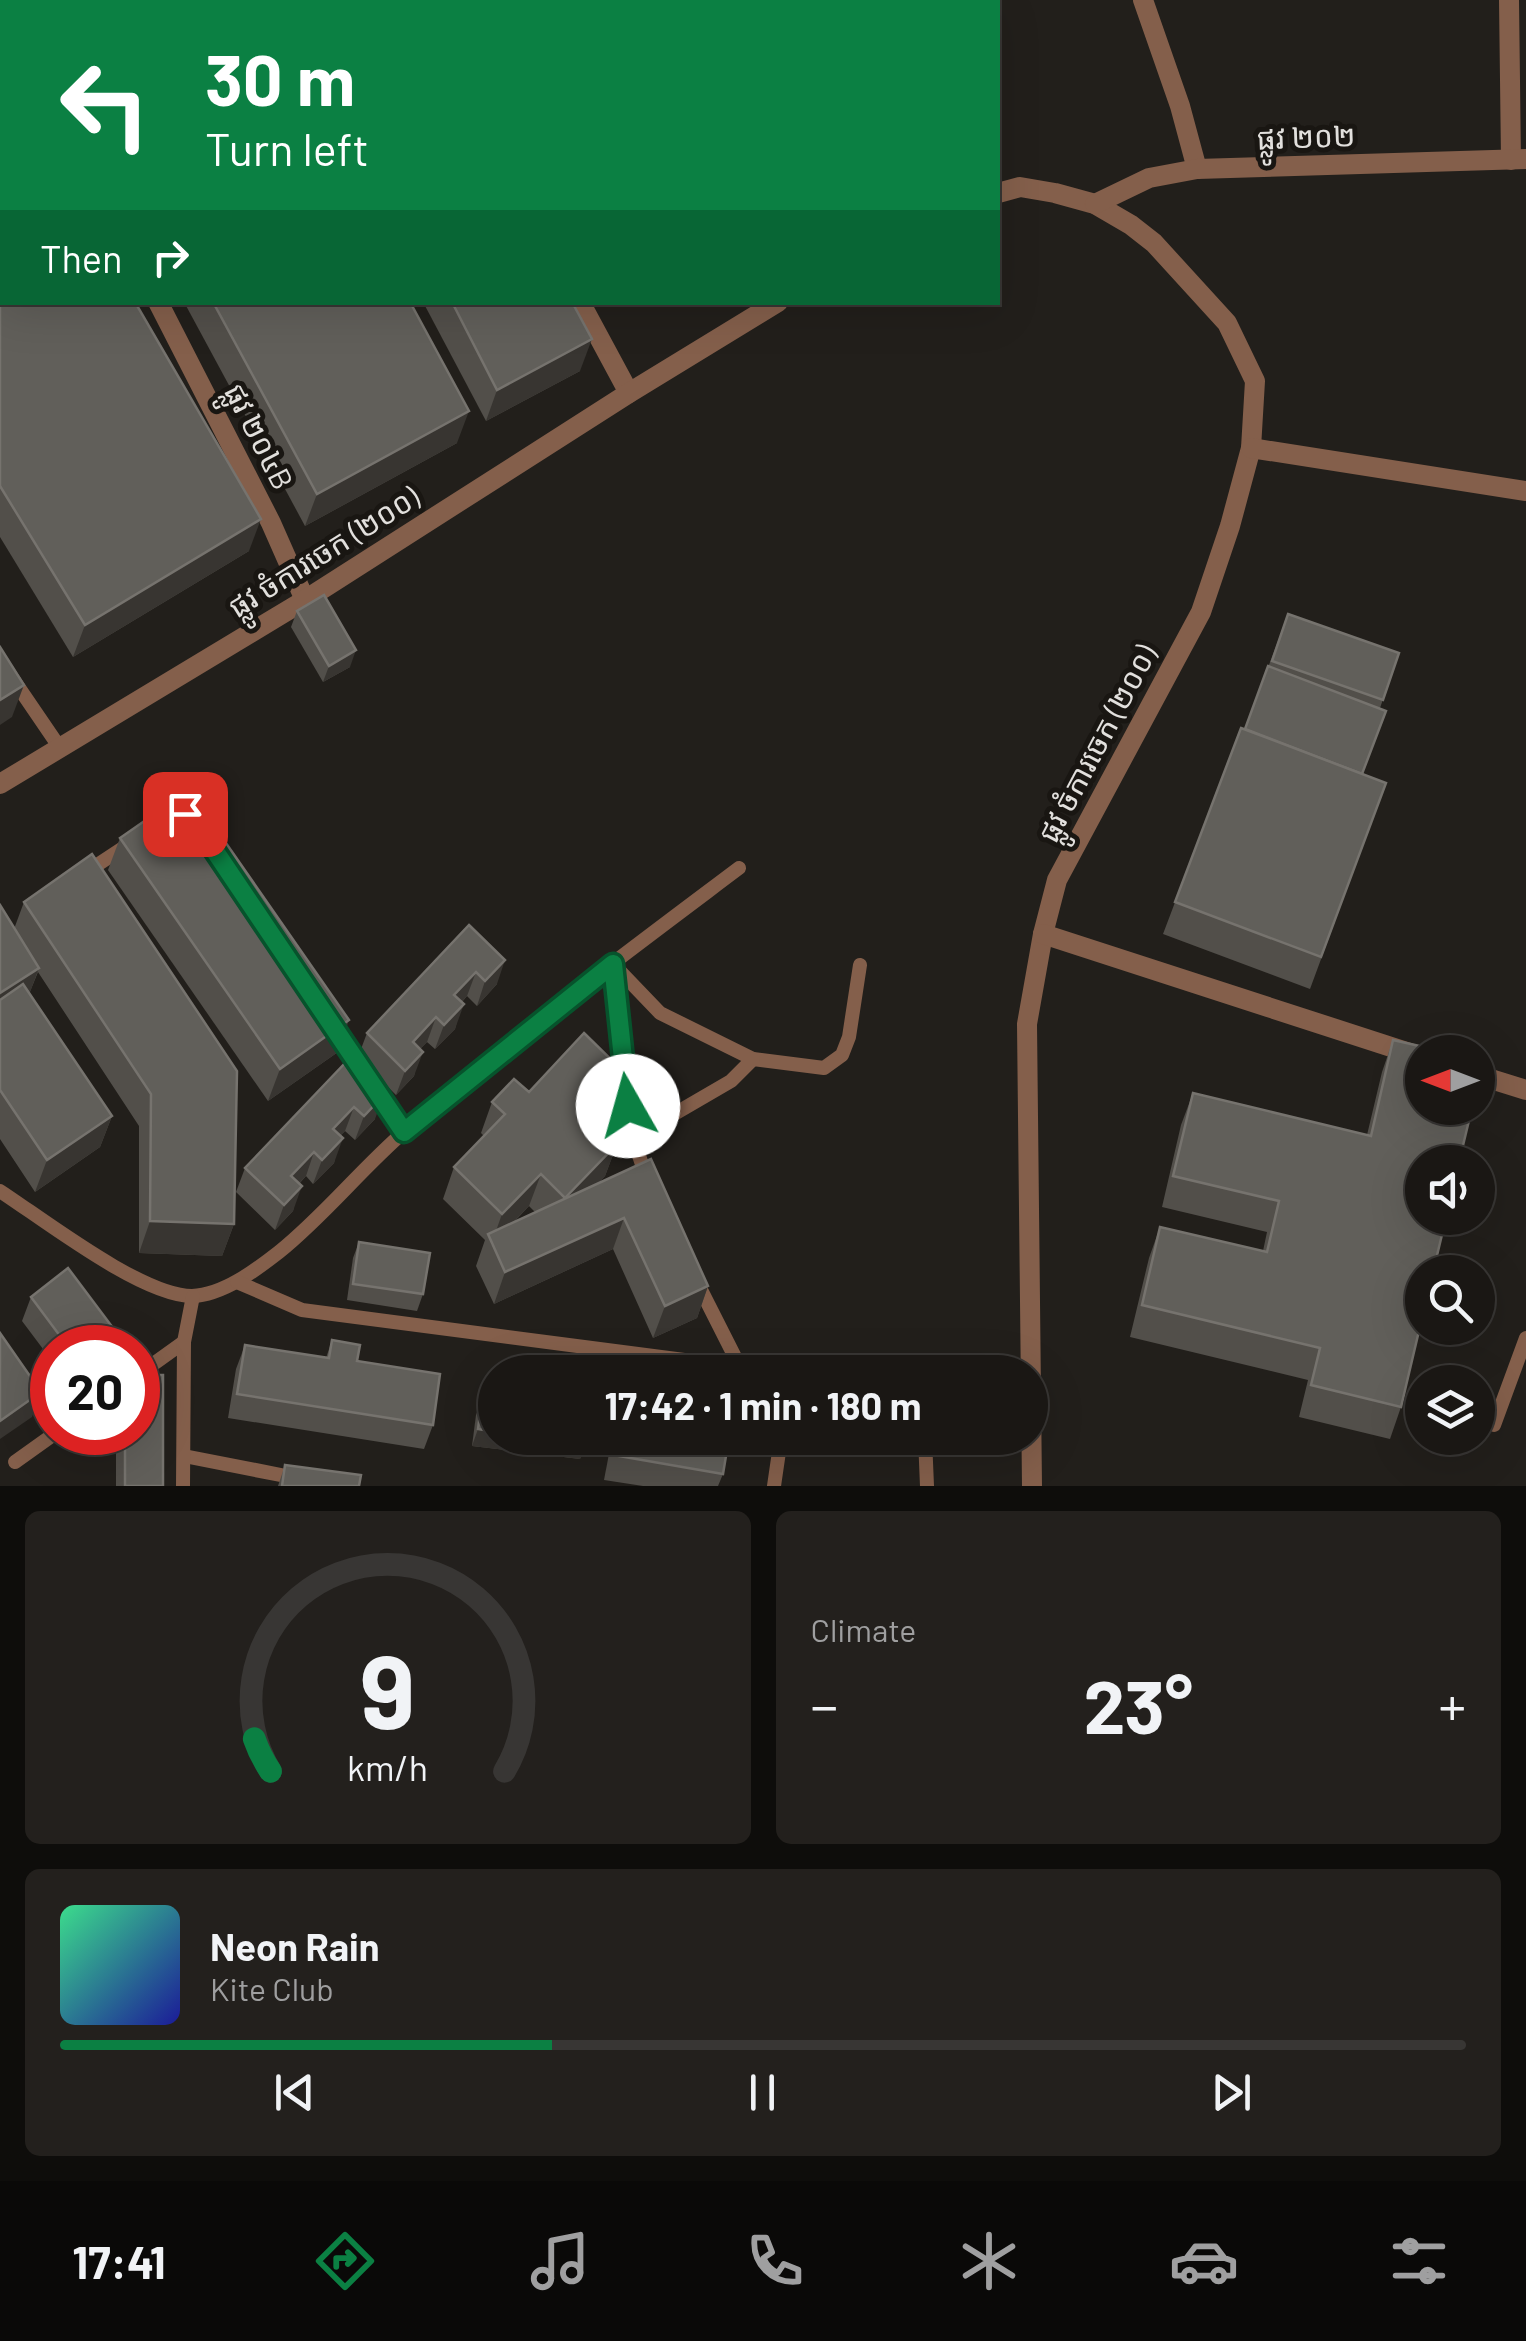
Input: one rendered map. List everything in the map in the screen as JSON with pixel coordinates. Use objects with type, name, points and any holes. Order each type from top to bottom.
[{"type":"street","points":[[1143,0],[1198,169]]},
{"type":"street","points":[[1510,0],[1518,159]]},
{"type":"street","name":"ផ្លូវ ២០២","points":[[1095,204],[1149,178],[1198,169],[1518,159]]},
{"type":"street","name":"ផ្លូវ ចំការចេក (២០០)","points":[[1000,192],[1020,187],[1095,204],[1154,244],[1227,323],[1255,381],[1251,448],[1201,612],[1057,880],[1043,934],[1027,1024],[1030,1355]]},
{"type":"street","name":"ផ្លូវ ២០៤B","points":[[160,305],[271,523],[304,600]]},
{"type":"street","points":[[582,305],[629,393]]},
{"type":"street","name":"ផ្លូវ ចំការចេក (២០០)","points":[[0,784],[304,600],[773,305]]},
{"type":"street","points":[[1251,448],[1526,491]]},
{"type":"street","points":[[1043,934],[1405,1051]]},
{"type":"street","points":[[1495,1080],[1526,1090]]},
{"type":"street","name":"ផ្លូវ ចំការចេក (២០០)","points":[[1031,1455],[1032,1486]]},
{"type":"lane","points":[[0,660],[60,748]]},
{"type":"lane","points":[[84,874],[143,835]]},
{"type":"lane","points":[[0,1191],[161,1290],[193,1296],[236,1282],[281,1251],[404,1132],[739,868]]},
{"type":"lane","points":[[613,964],[660,1013],[753,1059],[824,1068],[842,1055],[849,1037],[860,965]]},
{"type":"lane","points":[[613,964],[633,1138],[652,1191]]},
{"type":"lane","points":[[326,1017],[404,1132]]},
{"type":"lane","points":[[633,1138],[731,1082],[753,1059]]},
{"type":"lane","points":[[688,1262],[733,1355]]},
{"type":"lane","points":[[236,1282],[302,1310],[630,1355]]},
{"type":"lane","points":[[183,1486],[184,1342],[193,1296]]},
{"type":"lane","points":[[1495,1422],[1526,1338]]},
{"type":"lane","points":[[160,1359],[184,1342]]},
{"type":"lane","points":[[15,1462],[30,1451]]},
{"type":"lane","points":[[774,1486],[779,1455]]},
{"type":"lane","points":[[926,1455],[926,1486]]},
{"type":"lane","points":[[184,1456],[316,1482]]},
{"type":"building","points":[[0,305],[137,305],[261,519],[85,625],[0,486]]},
{"type":"building","points":[[215,305],[412,305],[469,411],[317,494]]},
{"type":"building","points":[[454,305],[574,305],[592,339],[497,390]]},
{"type":"building","points":[[324,595],[356,650],[329,666],[297,611]]},
{"type":"building","points":[[1288,614],[1399,653],[1383,700],[1272,661]]},
{"type":"building","points":[[0,647],[24,685],[0,700]]},
{"type":"building","points":[[1268,666],[1386,711],[1362,774],[1245,729]]},
{"type":"building","points":[[1241,728],[1386,783],[1321,957],[1175,902]]},
{"type":"building","points":[[189,790],[349,1020],[280,1069],[120,838]]},
{"type":"building","points":[[92,854],[237,1071],[234,1224],[150,1221],[151,1094],[24,902]]},
{"type":"building","points":[[0,905],[39,968],[0,993]]},
{"type":"building","points":[[469,925],[505,960],[485,981],[476,972],[454,995],[464,1004],[444,1025],[436,1017],[413,1042],[423,1052],[405,1071],[367,1033]]},
{"type":"building","points":[[23,984],[112,1116],[47,1160],[0,1090],[0,1000]]},
{"type":"building","points":[[584,1033],[633,1081],[594,1122],[617,1144],[565,1198],[541,1174],[502,1214],[454,1167],[505,1114],[492,1102],[514,1079],[529,1092]]},
{"type":"building","points":[[1393,1040],[1405,1043],[1405,1125],[1468,1125],[1463,1145],[1405,1145],[1405,1235],[1442,1235],[1437,1255],[1405,1255],[1405,1345],[1416,1345],[1411,1365],[1405,1365],[1401,1407],[1311,1385],[1320,1348],[1142,1305],[1160,1227],[1267,1252],[1279,1201],[1173,1176],[1193,1093],[1371,1136]]},
{"type":"building","points":[[348,1060],[384,1095],[364,1116],[354,1107],[333,1129],[343,1138],[322,1160],[314,1152],[291,1176],[302,1186],[284,1205],[245,1168]]},
{"type":"building","points":[[651,1159],[708,1286],[665,1306],[624,1218],[505,1272],[488,1234]]},
{"type":"building","points":[[359,1242],[430,1253],[423,1294],[353,1284]]},
{"type":"building","points":[[68,1268],[111,1325],[52,1325],[31,1297]]},
{"type":"building","points":[[0,1333],[30,1376],[30,1400],[0,1421]]},
{"type":"building","points":[[332,1340],[360,1345],[357,1361],[440,1374],[433,1425],[237,1394],[245,1345],[329,1358]]},
{"type":"building","points":[[163,1375],[163,1486],[125,1486],[125,1455],[160,1455]]},
{"type":"building","points":[[613,1455],[726,1455],[723,1474]]},
{"type":"building","points":[[285,1465],[361,1475],[359,1486],[282,1486]]},
{"type":"route","points":[[185,814],[194,820],[404,1132],[613,964],[628,1106]]}]
